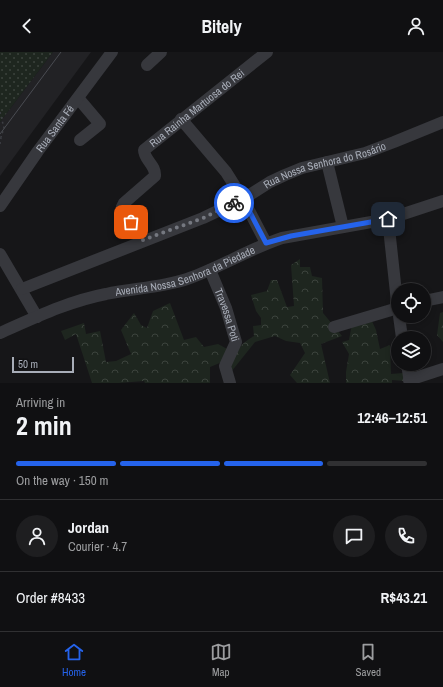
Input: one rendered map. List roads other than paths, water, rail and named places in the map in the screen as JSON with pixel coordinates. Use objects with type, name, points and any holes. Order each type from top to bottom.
[{"type":"street","name":"Rua Santa Fé","points":[[0,206],[38,151],[112,52]]},
{"type":"street","points":[[147,65],[161,52]]},
{"type":"street","name":"Rua Rainha Martuosa do Rei","points":[[143,240],[122,207],[124,203],[155,176],[153,166],[144,154],[144,150],[267,52]]},
{"type":"street","points":[[78,98],[100,124],[80,140]]},
{"type":"street","points":[[181,119],[219,163],[243,199],[266,243]]},
{"type":"street","name":"Rua Nossa Senhora do Rosário","points":[[22,289],[143,240],[203,218],[243,199],[270,182],[302,168],[365,153],[443,122]]},
{"type":"street","points":[[327,162],[343,227]]},
{"type":"street","name":"Avenida Nossa Senhora da Piedade","points":[[0,333],[86,298],[170,284],[187,279],[210,270],[266,243],[291,236],[388,219],[443,201]]},
{"type":"street","points":[[388,219],[395,283]]},
{"type":"street","points":[[0,254],[22,289],[37,317]]},
{"type":"street","name":"Travessa Poti","points":[[210,270],[226,308],[236,342],[225,366],[230,383]]},
{"type":"street","points":[[431,300],[443,297]]},
{"type":"street","points":[[334,327],[391,311]]},
{"type":"street","points":[[408,371],[410,381],[443,369]]},
{"type":"tram line","points":[[0,134],[61,52]]}]
